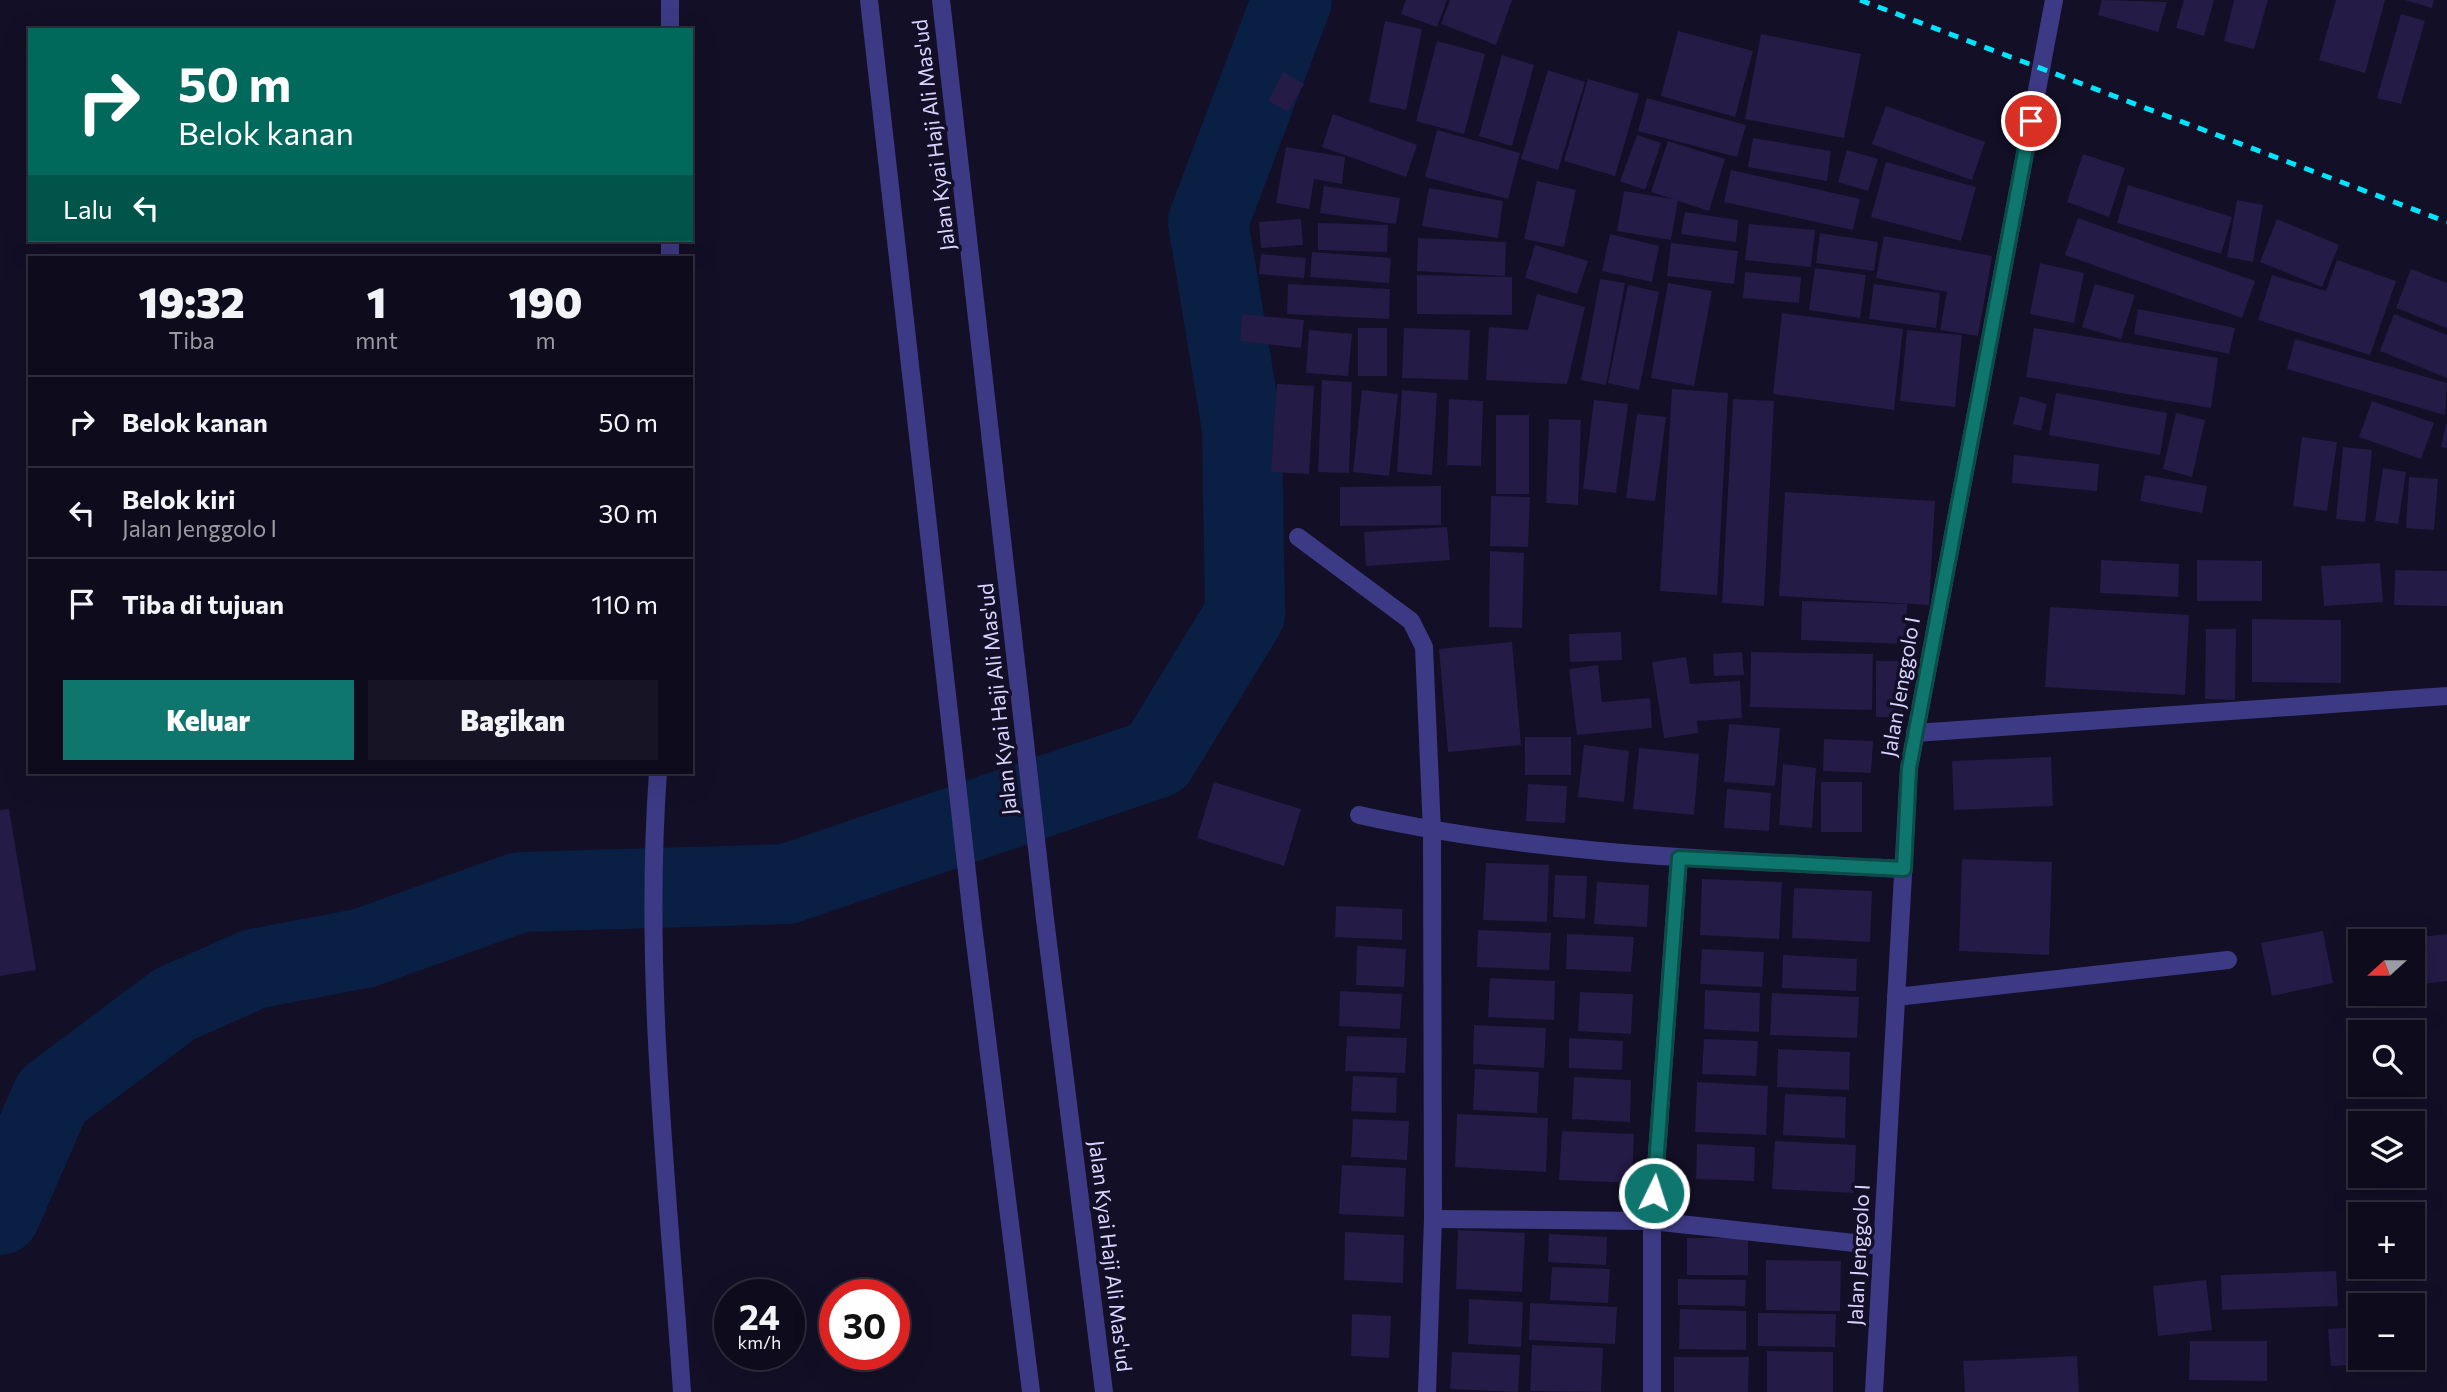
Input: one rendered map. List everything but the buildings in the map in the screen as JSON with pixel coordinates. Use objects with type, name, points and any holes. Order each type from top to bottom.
[{"type":"street","points":[[670,0],[670,28]]},
{"type":"street","points":[[869,0],[973,926],[1031,1392]]},
{"type":"street","name":"Jalan Kyai Haji Ali Mas'ud","points":[[941,0],[1045,919],[1104,1392]]},
{"type":"street","name":"Jalan Jenggolo I","points":[[1874,1392],[1909,768],[2054,0]]},
{"type":"street","points":[[1298,537],[1411,621],[1424,647],[1432,832],[1433,1219],[1427,1392]]},
{"type":"street","points":[[1915,733],[2447,696]]},
{"type":"street","points":[[658,774],[652,854],[656,1020],[682,1392]]},
{"type":"street","points":[[1359,816],[1432,832],[1679,858],[1904,869]]},
{"type":"street","points":[[1652,1392],[1652,1221],[1679,858]]},
{"type":"street","points":[[1896,997],[2228,960]]},
{"type":"street","points":[[1433,1219],[1652,1221],[1882,1246]]},
{"type":"waterway","points":[[0,1215],[52,1096],[175,1004],[254,969],[364,948],[520,892],[787,884],[1157,758],[1245,614],[1242,428],[1208,222],[1292,0]]},
{"type":"railway","points":[[1860,0],[2447,222]]},
{"type":"route","points":[[1654,1193],[1679,858],[1904,869],[1909,768],[2031,121]]}]
